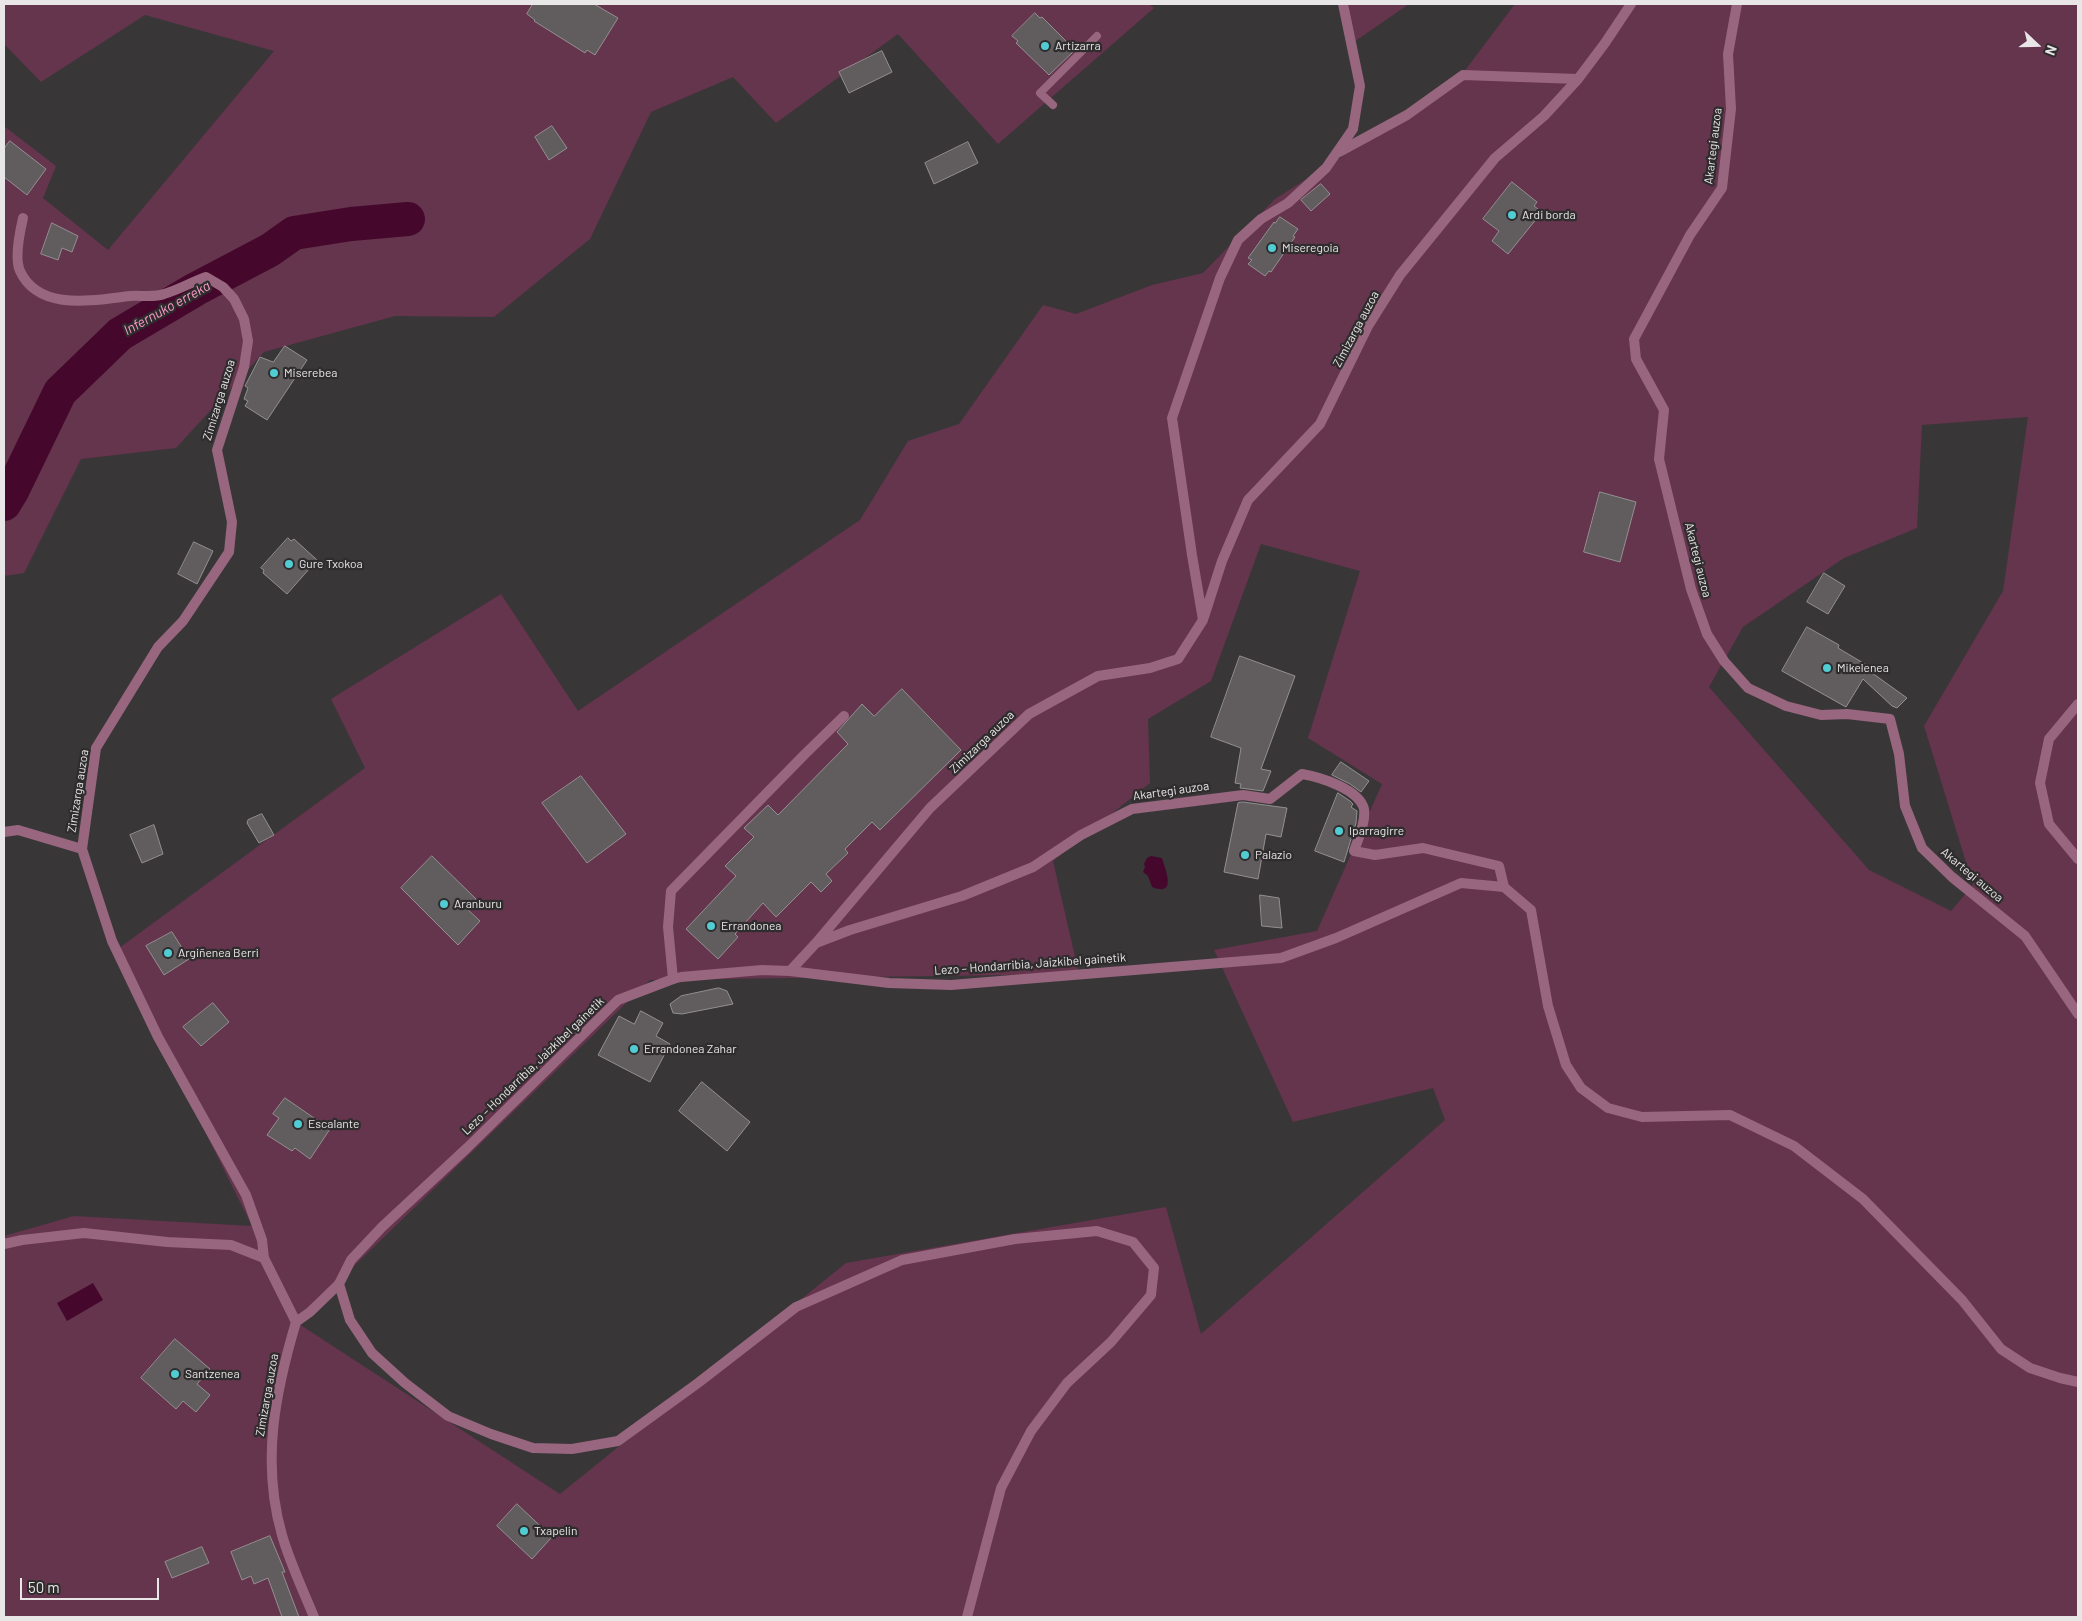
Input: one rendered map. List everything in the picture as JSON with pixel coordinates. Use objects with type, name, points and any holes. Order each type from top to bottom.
[{"type":"street","points":[[1203,620],[1172,418],[1220,278],[1238,240],[1261,219],[1288,203],[1326,168],[1353,128],[1360,86],[1343,4]]},
{"type":"street","name":"Zimizarga auzoa","points":[[816,944],[930,808],[1030,714],[1098,676],[1150,668],[1178,659],[1203,620],[1222,561],[1248,500],[1320,424],[1368,326],[1400,275],[1495,158],[1544,116],[1578,79],[1605,43],[1630,4]]},
{"type":"street","name":"Akartegi auzoa","points":[[1737,4],[1728,54],[1731,108],[1722,188],[1690,235],[1634,339],[1636,359],[1664,410],[1660,459],[1691,589],[1707,634],[1724,661],[1748,688],[1786,706],[1821,715],[1847,714],[1890,719],[1899,754],[1906,806],[1922,848],[1952,877],[2024,936],[2078,1014]]},
{"type":"street","points":[[1336,154],[1407,115],[1463,75],[1489,78],[1578,79]]},
{"type":"street","name":"Zimizarga auzoa","points":[[23,218],[18,240],[19,269],[33,290],[62,300],[92,301],[132,296],[162,295],[206,277],[223,287],[234,299],[244,319],[248,340],[244,367],[217,450],[232,522],[229,552],[183,621],[158,647],[96,748],[82,848],[112,941],[158,1037],[246,1195],[262,1240],[264,1258],[296,1322],[282,1370],[272,1428],[271,1484],[282,1536],[314,1617]]},
{"type":"street","points":[[2078,704],[2049,739],[2040,783],[2048,824],[2078,859]]},
{"type":"street","points":[[674,979],[668,927],[671,891],[804,754],[844,716]]},
{"type":"street","name":"Akartegi auzoa","points":[[790,971],[816,944],[850,930],[962,896],[1033,867],[1081,835],[1132,809],[1243,795],[1270,799],[1302,774],[1320,777],[1346,790],[1360,801],[1364,809],[1364,818],[1354,851],[1375,855],[1423,848],[1499,866],[1504,887]]},
{"type":"street","name":"Zimizarga auzoa","points":[[4,832],[18,830],[82,848]]},
{"type":"street","name":"Lezo – Hondarribia, Jaizkibel gainetik","points":[[340,1284],[351,1260],[382,1228],[467,1148],[618,1000],[681,976],[762,970],[790,971],[889,983],[951,985],[1280,958],[1336,938],[1461,883],[1504,887]]},
{"type":"street","points":[[1504,887],[1531,910],[1548,1006],[1566,1066],[1581,1088],[1608,1108],[1642,1117],[1730,1116],[1794,1146],[1863,1199],[1962,1300],[2001,1349],[2030,1368],[2078,1382]]},
{"type":"street","points":[[296,1322],[310,1312],[340,1284],[350,1320],[372,1353],[404,1383],[448,1416],[491,1434],[533,1448],[572,1449],[618,1441],[698,1383],[796,1307],[902,1260],[1015,1239],[1097,1232],[1133,1242],[1154,1268],[1151,1295],[1111,1342],[1068,1383],[1031,1431],[1001,1488],[967,1617]]},
{"type":"street","points":[[4,1244],[22,1240],[84,1234],[167,1242],[231,1245],[264,1258]]},
{"type":"lane","points":[[1053,105],[1040,93],[1097,36]]},
{"type":"shaded area","points":[[4,4],[1149,4],[1154,8],[998,144],[898,34],[776,123],[733,77],[651,112],[590,239],[494,317],[395,316],[264,352],[176,448],[81,459],[24,573],[4,576],[4,126],[56,166],[43,198],[108,250],[274,51],[145,15],[41,82],[4,44]]},
{"type":"shaded area","points":[[1347,4],[1409,4],[1351,44]]},
{"type":"shaded area","points":[[1515,4],[2078,4],[2078,1617],[4,1617],[4,1236],[74,1216],[252,1226],[115,951],[365,768],[331,699],[501,594],[578,711],[860,520],[908,441],[959,424],[1043,305],[1076,314],[1152,285],[1203,273],[1275,199],[1454,85]],"holes":[[[2028,417],[2003,591],[1924,726],[1973,885],[1951,911],[1869,870],[1709,687],[1743,627],[1844,558],[1917,528],[1922,425]],[[1261,544],[1360,571],[1308,738],[1382,784],[1317,931],[1214,950],[1293,1122],[1433,1088],[1445,1120],[1201,1334],[1166,1207],[846,1263],[560,1494],[296,1322],[650,980],[1079,974],[1053,861],[1150,783],[1148,719],[1211,681]]]},
{"type":"shaded area","points":[[1151,856],[1162,858],[1168,881],[1165,889],[1152,887],[1148,876],[1143,872],[1147,858]]},
{"type":"shaded area","points":[[93,1283],[103,1300],[67,1321],[57,1303]]},
{"type":"building","points":[[533,4],[594,4],[618,18],[595,55],[587,50],[585,53],[534,21],[527,14]]},
{"type":"building","name":"Artizarra","points":[[1035,13],[1040,18],[1042,17],[1075,50],[1049,75],[1016,43],[1018,41],[1012,36]]},
{"type":"building","points":[[882,51],[892,72],[849,93],[839,72]]},
{"type":"building","points":[[552,126],[567,148],[549,160],[535,137]]},
{"type":"building","points":[[10,141],[46,169],[27,195],[4,177],[4,149]]},
{"type":"building","points":[[968,142],[978,163],[934,184],[925,163]]},
{"type":"building","name":"Ardi borda","points":[[1512,182],[1537,202],[1534,206],[1542,212],[1508,254],[1492,241],[1499,231],[1483,219]]},
{"type":"building","points":[[1321,184],[1330,194],[1311,211],[1301,200]]},
{"type":"building","name":"Miseregoia","points":[[1280,217],[1298,229],[1293,236],[1295,237],[1271,272],[1269,271],[1265,276],[1248,264],[1252,260],[1248,258],[1274,222]]},
{"type":"building","points":[[52,223],[78,236],[72,252],[62,248],[58,260],[41,254]]},
{"type":"building","name":"Miserebea","points":[[285,346],[307,360],[267,420],[245,406],[248,401],[244,399],[248,388],[245,386],[260,357],[273,362]]},
{"type":"building","points":[[1600,492],[1636,502],[1620,562],[1584,552]]},
{"type":"building","name":"Gure Txokoa","points":[[288,538],[291,541],[294,539],[317,560],[287,594],[263,573],[264,570],[261,568]]},
{"type":"building","points":[[194,542],[213,551],[197,584],[178,574]]},
{"type":"building","points":[[1824,573],[1845,586],[1828,614],[1807,602]]},
{"type":"building","name":"Mikelenea","points":[[1807,627],[1839,645],[1838,648],[1870,667],[1868,670],[1907,698],[1897,708],[1892,706],[1863,679],[1846,707],[1782,671]]},
{"type":"building","points":[[1240,656],[1295,676],[1261,769],[1271,771],[1263,791],[1240,788],[1241,784],[1235,783],[1241,748],[1211,737]]},
{"type":"building","points":[[902,689],[961,750],[880,830],[872,822],[845,849],[848,853],[826,874],[832,881],[821,892],[811,882],[776,917],[763,903],[735,934],[738,937],[718,959],[686,929],[736,876],[725,866],[754,837],[744,828],[768,805],[778,815],[848,744],[837,732],[862,704],[874,716]]},
{"type":"building","points":[[1341,762],[1369,781],[1361,792],[1332,775]]},
{"type":"building","points":[[581,776],[626,834],[587,863],[542,803]]},
{"type":"building","name":"Iparragirre","points":[[1338,793],[1350,801],[1353,804],[1351,807],[1357,811],[1356,823],[1344,862],[1315,851]]},
{"type":"building","name":"Palazio","points":[[1243,802],[1287,808],[1281,837],[1266,834],[1258,879],[1224,872],[1238,803]]},
{"type":"building","points":[[262,814],[274,835],[259,843],[247,823],[248,820]]},
{"type":"building","points":[[154,825],[163,854],[142,863],[130,835]]},
{"type":"building","name":"Aranburu","points":[[432,856],[476,899],[466,908],[480,921],[458,945],[401,888]]},
{"type":"building","points":[[1260,895],[1279,898],[1282,928],[1262,926]]},
{"type":"building","name":"Argiñenea Berri","points":[[172,932],[189,959],[164,975],[146,946]]},
{"type":"building","points":[[719,988],[727,991],[733,1004],[682,1014],[673,1013],[670,1004],[681,996]]},
{"type":"building","points":[[213,1003],[229,1022],[201,1046],[183,1027]]},
{"type":"building","name":"Errandonea Zahar","points":[[641,1011],[663,1023],[656,1036],[670,1044],[650,1082],[598,1055],[619,1016],[634,1024]]},
{"type":"building","points":[[702,1082],[750,1122],[727,1151],[679,1111]]},
{"type":"building","name":"Escalante","points":[[285,1098],[330,1129],[310,1159],[295,1148],[292,1151],[267,1135],[279,1118],[273,1114]]},
{"type":"building","name":"Santzenea","points":[[175,1339],[210,1369],[197,1384],[210,1395],[196,1412],[183,1401],[176,1409],[141,1378]]},
{"type":"building","name":"Txapelin","points":[[517,1504],[552,1537],[532,1559],[497,1526]]},
{"type":"building","points":[[270,1536],[285,1572],[282,1572],[299,1617],[282,1617],[268,1578],[254,1584],[251,1576],[242,1580],[231,1552]]},
{"type":"building","points":[[202,1547],[209,1563],[172,1578],[165,1562]]},
{"type":"waterway","name":"Infernuko erreka","points":[[4,504],[60,392],[120,334],[196,289],[270,250],[294,233],[351,224],[408,219]]},
{"type":"place","name":"Artizarra","points":[[1045,46]]},
{"type":"place","name":"Ardi borda","points":[[1512,215]]},
{"type":"place","name":"Miseregoia","points":[[1272,248]]},
{"type":"place","name":"Miserebea","points":[[274,373]]},
{"type":"place","name":"Gure Txokoa","points":[[289,564]]},
{"type":"place","name":"Mikelenea","points":[[1827,668]]},
{"type":"place","name":"Iparragirre","points":[[1339,831]]},
{"type":"place","name":"Palazio","points":[[1245,855]]},
{"type":"place","name":"Aranburu","points":[[444,904]]},
{"type":"place","name":"Errandonea","points":[[711,926]]},
{"type":"place","name":"Argiñenea Berri","points":[[168,953]]},
{"type":"place","name":"Errandonea Zahar","points":[[634,1049]]},
{"type":"place","name":"Escalante","points":[[298,1124]]},
{"type":"place","name":"Santzenea","points":[[175,1374]]},
{"type":"place","name":"Txapelin","points":[[524,1531]]}]
